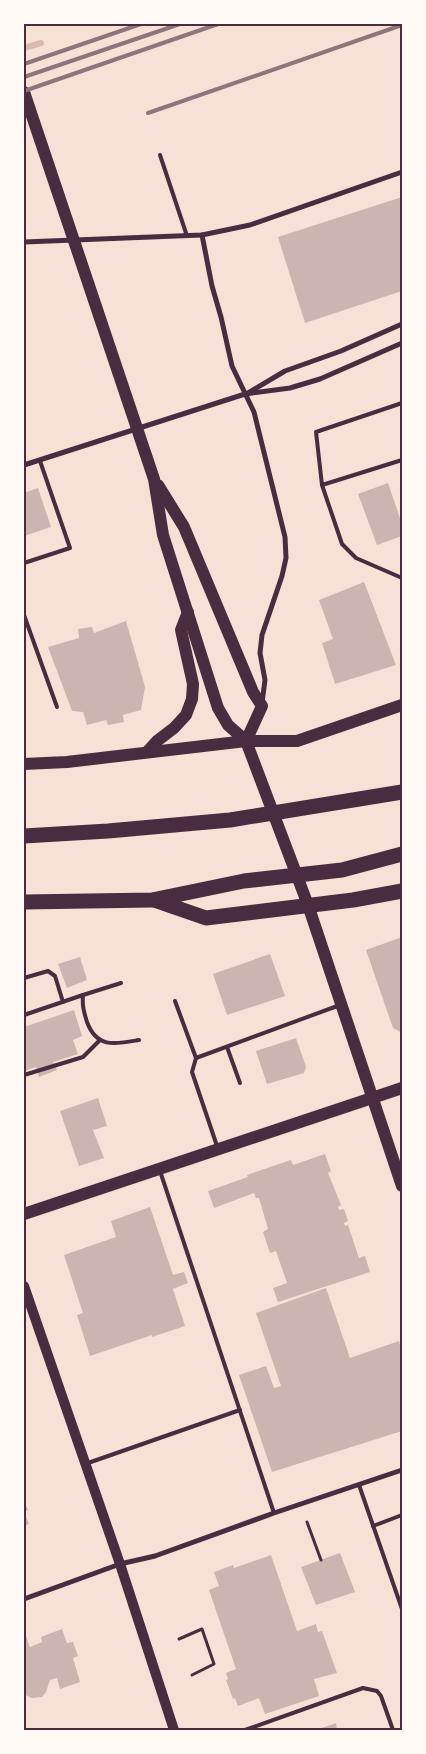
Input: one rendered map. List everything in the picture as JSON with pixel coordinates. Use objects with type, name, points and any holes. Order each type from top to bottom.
[{"type":"highway","points":[[24,836],[108,831],[230,820],[402,792]]},
{"type":"highway","points":[[24,902],[152,900],[244,881],[342,870],[402,854]]},
{"type":"highway","points":[[152,900],[206,918],[402,892]]},
{"type":"main road","points":[[24,92],[154,479],[163,536],[218,708],[228,725],[246,742],[308,905],[402,1186]]},
{"type":"main road","points":[[154,479],[184,527],[254,692],[262,706],[246,742]]},
{"type":"main road","points":[[147,752],[180,722],[186,714],[192,699],[193,684],[181,630],[188,612]]},
{"type":"main road","points":[[24,764],[67,762],[246,742],[296,741],[402,705]]},
{"type":"main road","points":[[24,1214],[402,1088]]},
{"type":"main road","points":[[24,1286],[120,1564],[174,1730]]},
{"type":"street","points":[[24,242],[202,235],[250,225],[402,172]]},
{"type":"street","points":[[202,235],[212,286],[232,366],[254,412],[285,537],[286,558],[262,635],[260,653],[265,680],[262,706]]},
{"type":"street","points":[[245,394],[285,371],[342,351],[402,324]]},
{"type":"street","points":[[24,466],[245,394],[290,388],[320,379],[402,343]]},
{"type":"street","points":[[24,1599],[120,1564],[155,1556],[402,1470]]},
{"type":"lane","points":[[160,156],[187,236]]},
{"type":"lane","points":[[402,403],[316,432],[322,485],[342,544],[356,558],[402,578]]},
{"type":"lane","points":[[322,485],[402,460]]},
{"type":"lane","points":[[24,563],[70,548],[40,461]]},
{"type":"lane","points":[[24,616],[57,707]]},
{"type":"lane","points":[[24,978],[48,971],[55,976],[64,1002]]},
{"type":"lane","points":[[24,1015],[121,983]]},
{"type":"lane","points":[[83,995],[82,1006],[91,1032],[100,1040],[111,1044],[139,1040]]},
{"type":"lane","points":[[174,1001],[196,1058],[192,1072],[218,1150]]},
{"type":"lane","points":[[196,1058],[340,1005]]},
{"type":"lane","points":[[24,1074],[83,1057],[100,1040]]},
{"type":"lane","points":[[227,1047],[240,1083]]},
{"type":"lane","points":[[160,1169],[274,1513]]},
{"type":"lane","points":[[85,1464],[240,1410]]},
{"type":"lane","points":[[358,1485],[400,1598],[402,1609]]},
{"type":"lane","points":[[373,1526],[402,1515]]},
{"type":"lane","points":[[245,1730],[363,1688],[377,1692],[381,1696],[393,1730]]},
{"type":"path","points":[[307,1522],[321,1560]]},
{"type":"path","points":[[179,1639],[202,1629],[214,1664],[192,1675]]},
{"type":"building","points":[[402,197],[402,291],[305,323],[278,237]]},
{"type":"building","points":[[388,483],[402,524],[402,536],[377,545],[358,494]]},
{"type":"building","points":[[38,488],[51,527],[24,536],[24,493]]},
{"type":"building","points":[[364,582],[396,665],[335,684],[322,643],[333,639],[319,600]]},
{"type":"building","points":[[126,621],[145,687],[141,710],[123,715],[124,722],[108,725],[106,720],[87,725],[83,712],[72,711],[48,647],[79,638],[78,629],[92,627],[94,633]]},
{"type":"building","points":[[402,937],[402,1033],[393,1028],[366,950]]},
{"type":"building","points":[[270,954],[285,996],[227,1015],[213,974]]},
{"type":"building","points":[[80,957],[87,980],[67,988],[58,964]]},
{"type":"building","points":[[74,1010],[82,1036],[73,1040],[78,1054],[53,1062],[57,1070],[39,1077],[36,1067],[24,1071],[24,1027]]},
{"type":"building","points":[[296,1038],[306,1067],[304,1073],[267,1084],[256,1051]]},
{"type":"building","points":[[98,1098],[107,1126],[93,1130],[104,1158],[79,1166],[60,1111]]},
{"type":"building","points":[[325,1154],[331,1171],[328,1173],[341,1205],[338,1207],[339,1210],[344,1209],[348,1221],[344,1223],[345,1226],[348,1225],[359,1258],[365,1256],[370,1272],[278,1302],[273,1288],[287,1283],[276,1251],[270,1253],[263,1232],[268,1229],[259,1198],[256,1198],[254,1193],[214,1208],[208,1191],[291,1160],[293,1165]]},
{"type":"building","points":[[150,1207],[173,1275],[184,1272],[188,1283],[173,1289],[185,1326],[90,1356],[77,1315],[83,1313],[64,1255],[116,1237],[111,1221]]},
{"type":"building","points":[[326,1288],[350,1358],[399,1341],[402,1351],[402,1431],[272,1472],[239,1375],[266,1366],[274,1388],[281,1386],[256,1313]]},
{"type":"building","points":[[24,1501],[28,1510],[24,1512]]},
{"type":"building","points":[[24,1512],[29,1524],[24,1526]]},
{"type":"building","points":[[340,1553],[355,1592],[316,1605],[301,1567]]},
{"type":"building","points":[[271,1555],[297,1631],[316,1624],[318,1632],[322,1631],[337,1673],[314,1679],[319,1696],[265,1714],[259,1698],[238,1706],[235,1698],[233,1699],[226,1680],[228,1679],[226,1673],[236,1669],[209,1590],[219,1586],[214,1572],[233,1565],[234,1568]]},
{"type":"building","points":[[62,1629],[67,1643],[73,1642],[78,1656],[73,1658],[80,1682],[60,1689],[57,1678],[50,1680],[42,1697],[31,1698],[24,1694],[24,1637],[26,1636],[30,1647],[42,1642],[41,1637]]},
{"type":"building","points":[[336,1723],[337,1730],[316,1730]]},
{"type":"waterway","points":[[24,48],[41,43]]},
{"type":"railway","points":[[24,64],[141,24]]},
{"type":"railway","points":[[24,77],[180,24]]},
{"type":"railway","points":[[24,91],[218,24]]},
{"type":"railway","points":[[148,113],[402,25]]}]
